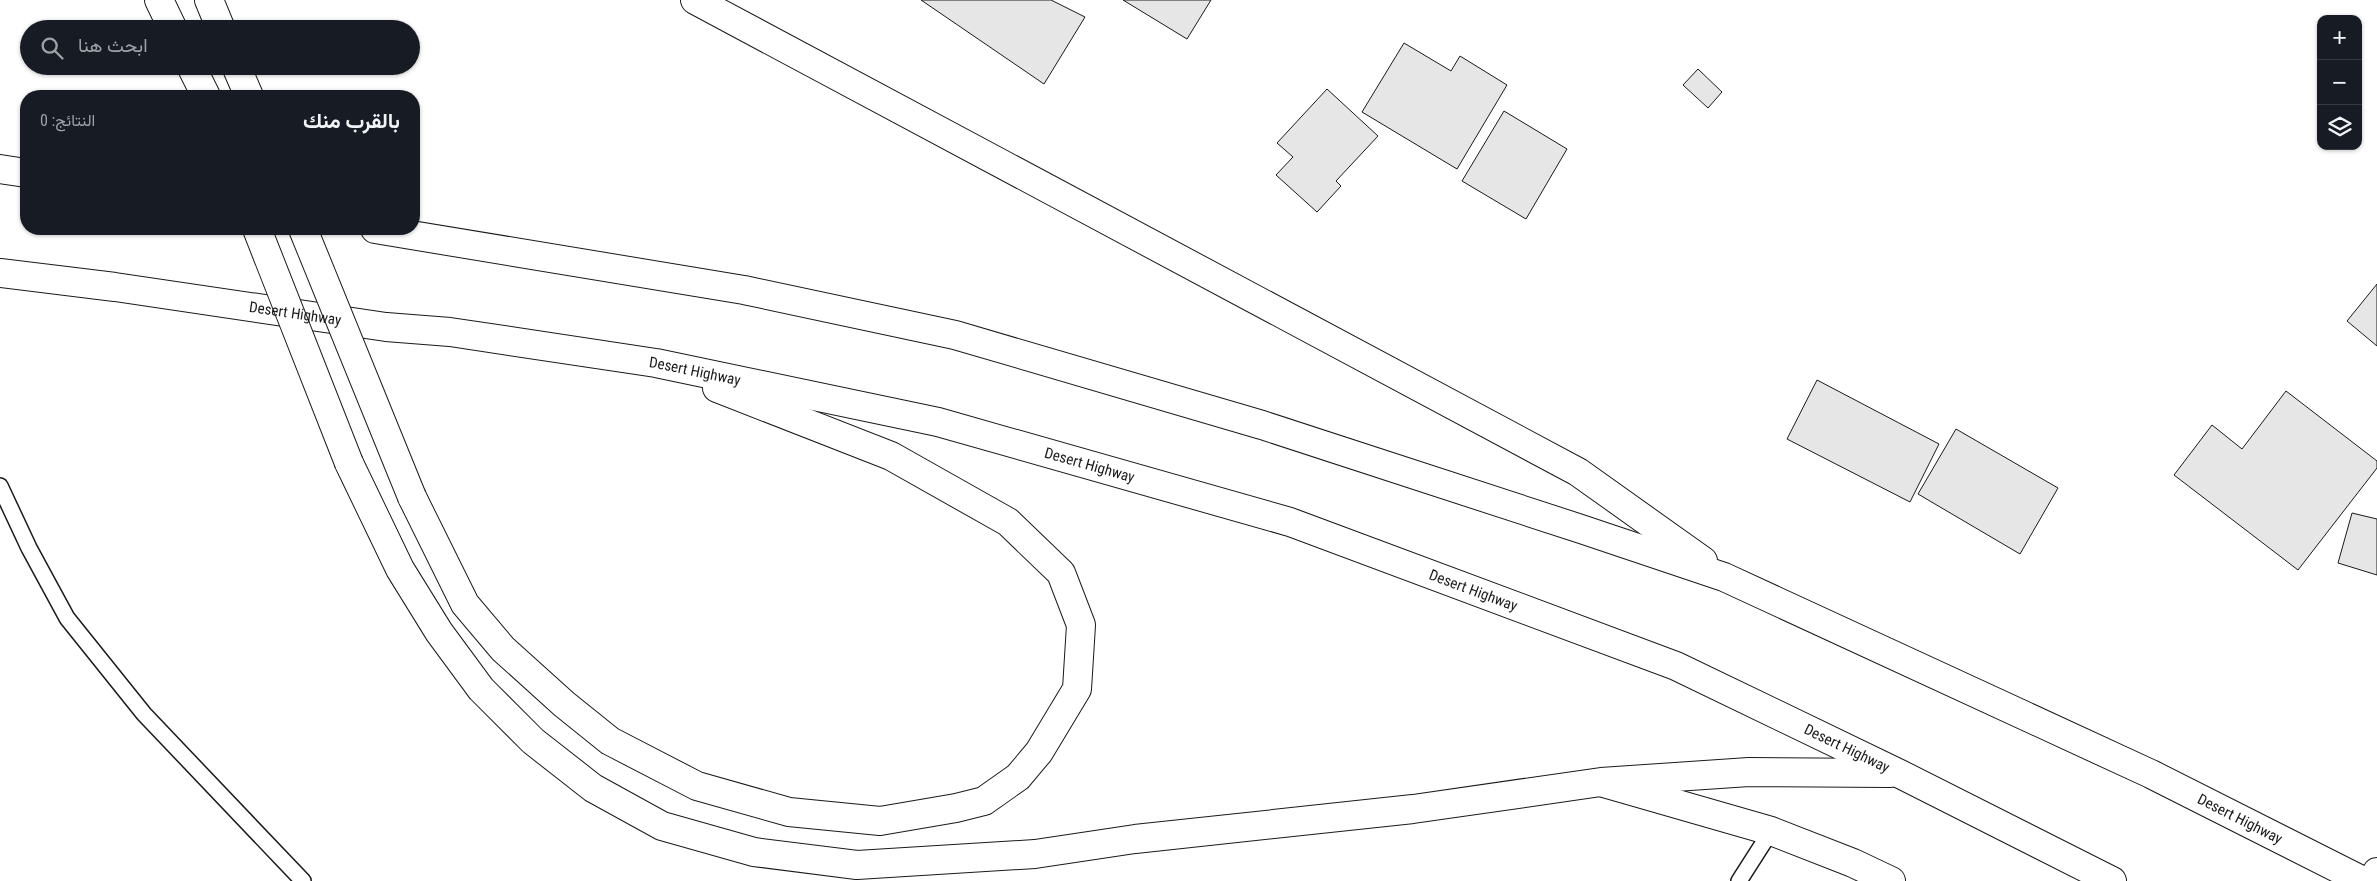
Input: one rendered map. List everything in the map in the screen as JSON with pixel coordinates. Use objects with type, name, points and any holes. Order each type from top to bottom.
[{"type":"main road","points":[[159,0],[169,20]]},
{"type":"main road","points":[[209,0],[217,20]]},
{"type":"main road","points":[[695,0],[1578,472],[1724,577]]},
{"type":"main road","points":[[195,75],[202,90]]},
{"type":"main road","points":[[240,75],[246,90]]},
{"type":"main road","points":[[0,169],[20,173]]},
{"type":"main road","points":[[259,235],[349,463],[400,569],[439,632],[481,689],[533,741],[593,788],[662,826],[754,852],[857,864],[1035,854],[1135,839],[1413,810],[1601,782],[1749,772],[1898,773]]},
{"type":"main road","points":[[305,235],[412,497],[465,604],[503,649],[564,704],[610,741],[697,786],[789,812],[880,821],[956,808],[984,801],[1018,777],[1039,752],[1077,689],[1081,625],[1061,573],[1008,522],[891,456],[771,411],[656,363]]},
{"type":"main road","name":"Desert Highway","points":[[411,235],[744,290],[955,335],[1262,425],[1724,577],[2151,774],[2362,881]]},
{"type":"main road","name":"Desert Highway","points":[[0,273],[115,287],[386,327],[450,332],[656,363],[938,422],[1290,522],[1676,666],[1898,773],[2112,881]]},
{"type":"main road","points":[[1601,782],[1771,831],[1853,863],[1891,881]]},
{"type":"main road","points":[[2372,881],[2377,872]]},
{"type":"lane","points":[[0,486],[29,548],[66,618],[144,714],[303,881]]},
{"type":"lane","points":[[1739,881],[1771,831]]},
{"type":"building","points":[[921,0],[1051,0],[1085,17],[1044,84]]},
{"type":"building","points":[[1123,0],[1211,0],[1187,39]]},
{"type":"building","points":[[1404,43],[1451,71],[1460,56],[1507,85],[1457,169],[1362,112]]},
{"type":"building","points":[[1698,69],[1722,92],[1708,108],[1683,85]]},
{"type":"building","points":[[1327,89],[1378,136],[1336,181],[1341,186],[1317,212],[1276,175],[1293,157],[1277,143]]},
{"type":"building","points":[[1504,111],[1567,149],[1526,219],[1462,181]]},
{"type":"building","points":[[2377,284],[2377,346],[2347,321]]},
{"type":"building","points":[[1817,380],[1939,444],[1910,502],[1787,439]]},
{"type":"building","points":[[2286,391],[2377,461],[2377,468],[2298,570],[2174,475],[2212,425],[2242,449]]},
{"type":"building","points":[[1956,429],[2058,488],[2020,554],[1918,494]]},
{"type":"building","points":[[2352,513],[2377,519],[2377,575],[2338,563]]}]
